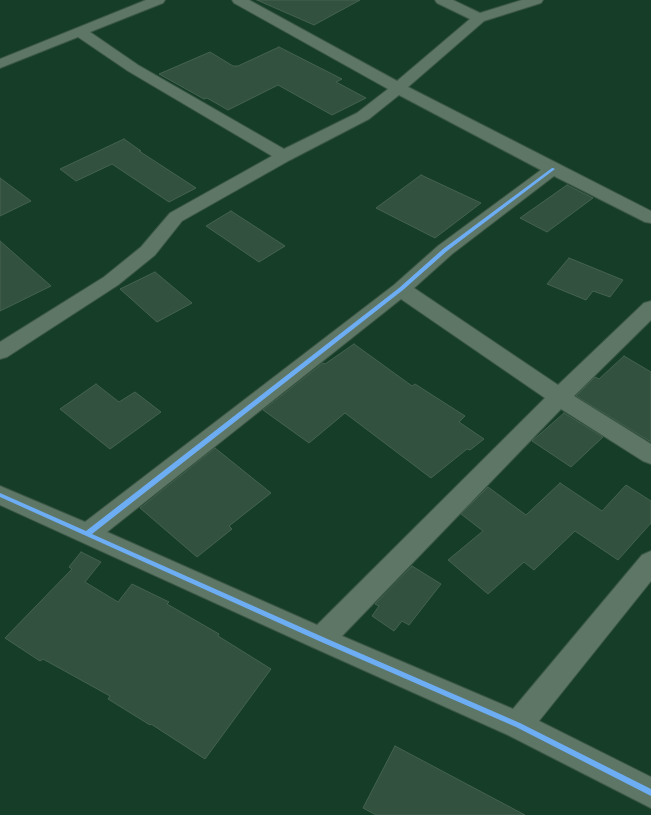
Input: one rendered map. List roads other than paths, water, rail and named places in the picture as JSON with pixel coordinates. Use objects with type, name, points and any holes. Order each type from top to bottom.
[{"type":"street","points":[[0,64],[158,0]]},
{"type":"street","points":[[239,0],[398,88],[553,169],[651,218]]},
{"type":"street","points":[[442,0],[479,18]]},
{"type":"street","points":[[0,352],[111,281],[148,251],[176,217],[284,156],[363,116],[479,18],[536,0]]},
{"type":"street","points":[[79,31],[133,68],[284,156]]},
{"type":"street","points":[[87,534],[401,289],[445,250],[553,169]]},
{"type":"street","points":[[401,289],[559,396],[651,455]]},
{"type":"street","points":[[321,639],[559,396],[651,308]]},
{"type":"street","points":[[0,495],[321,639],[518,725],[651,793]]},
{"type":"street","points":[[518,725],[651,562]]}]
